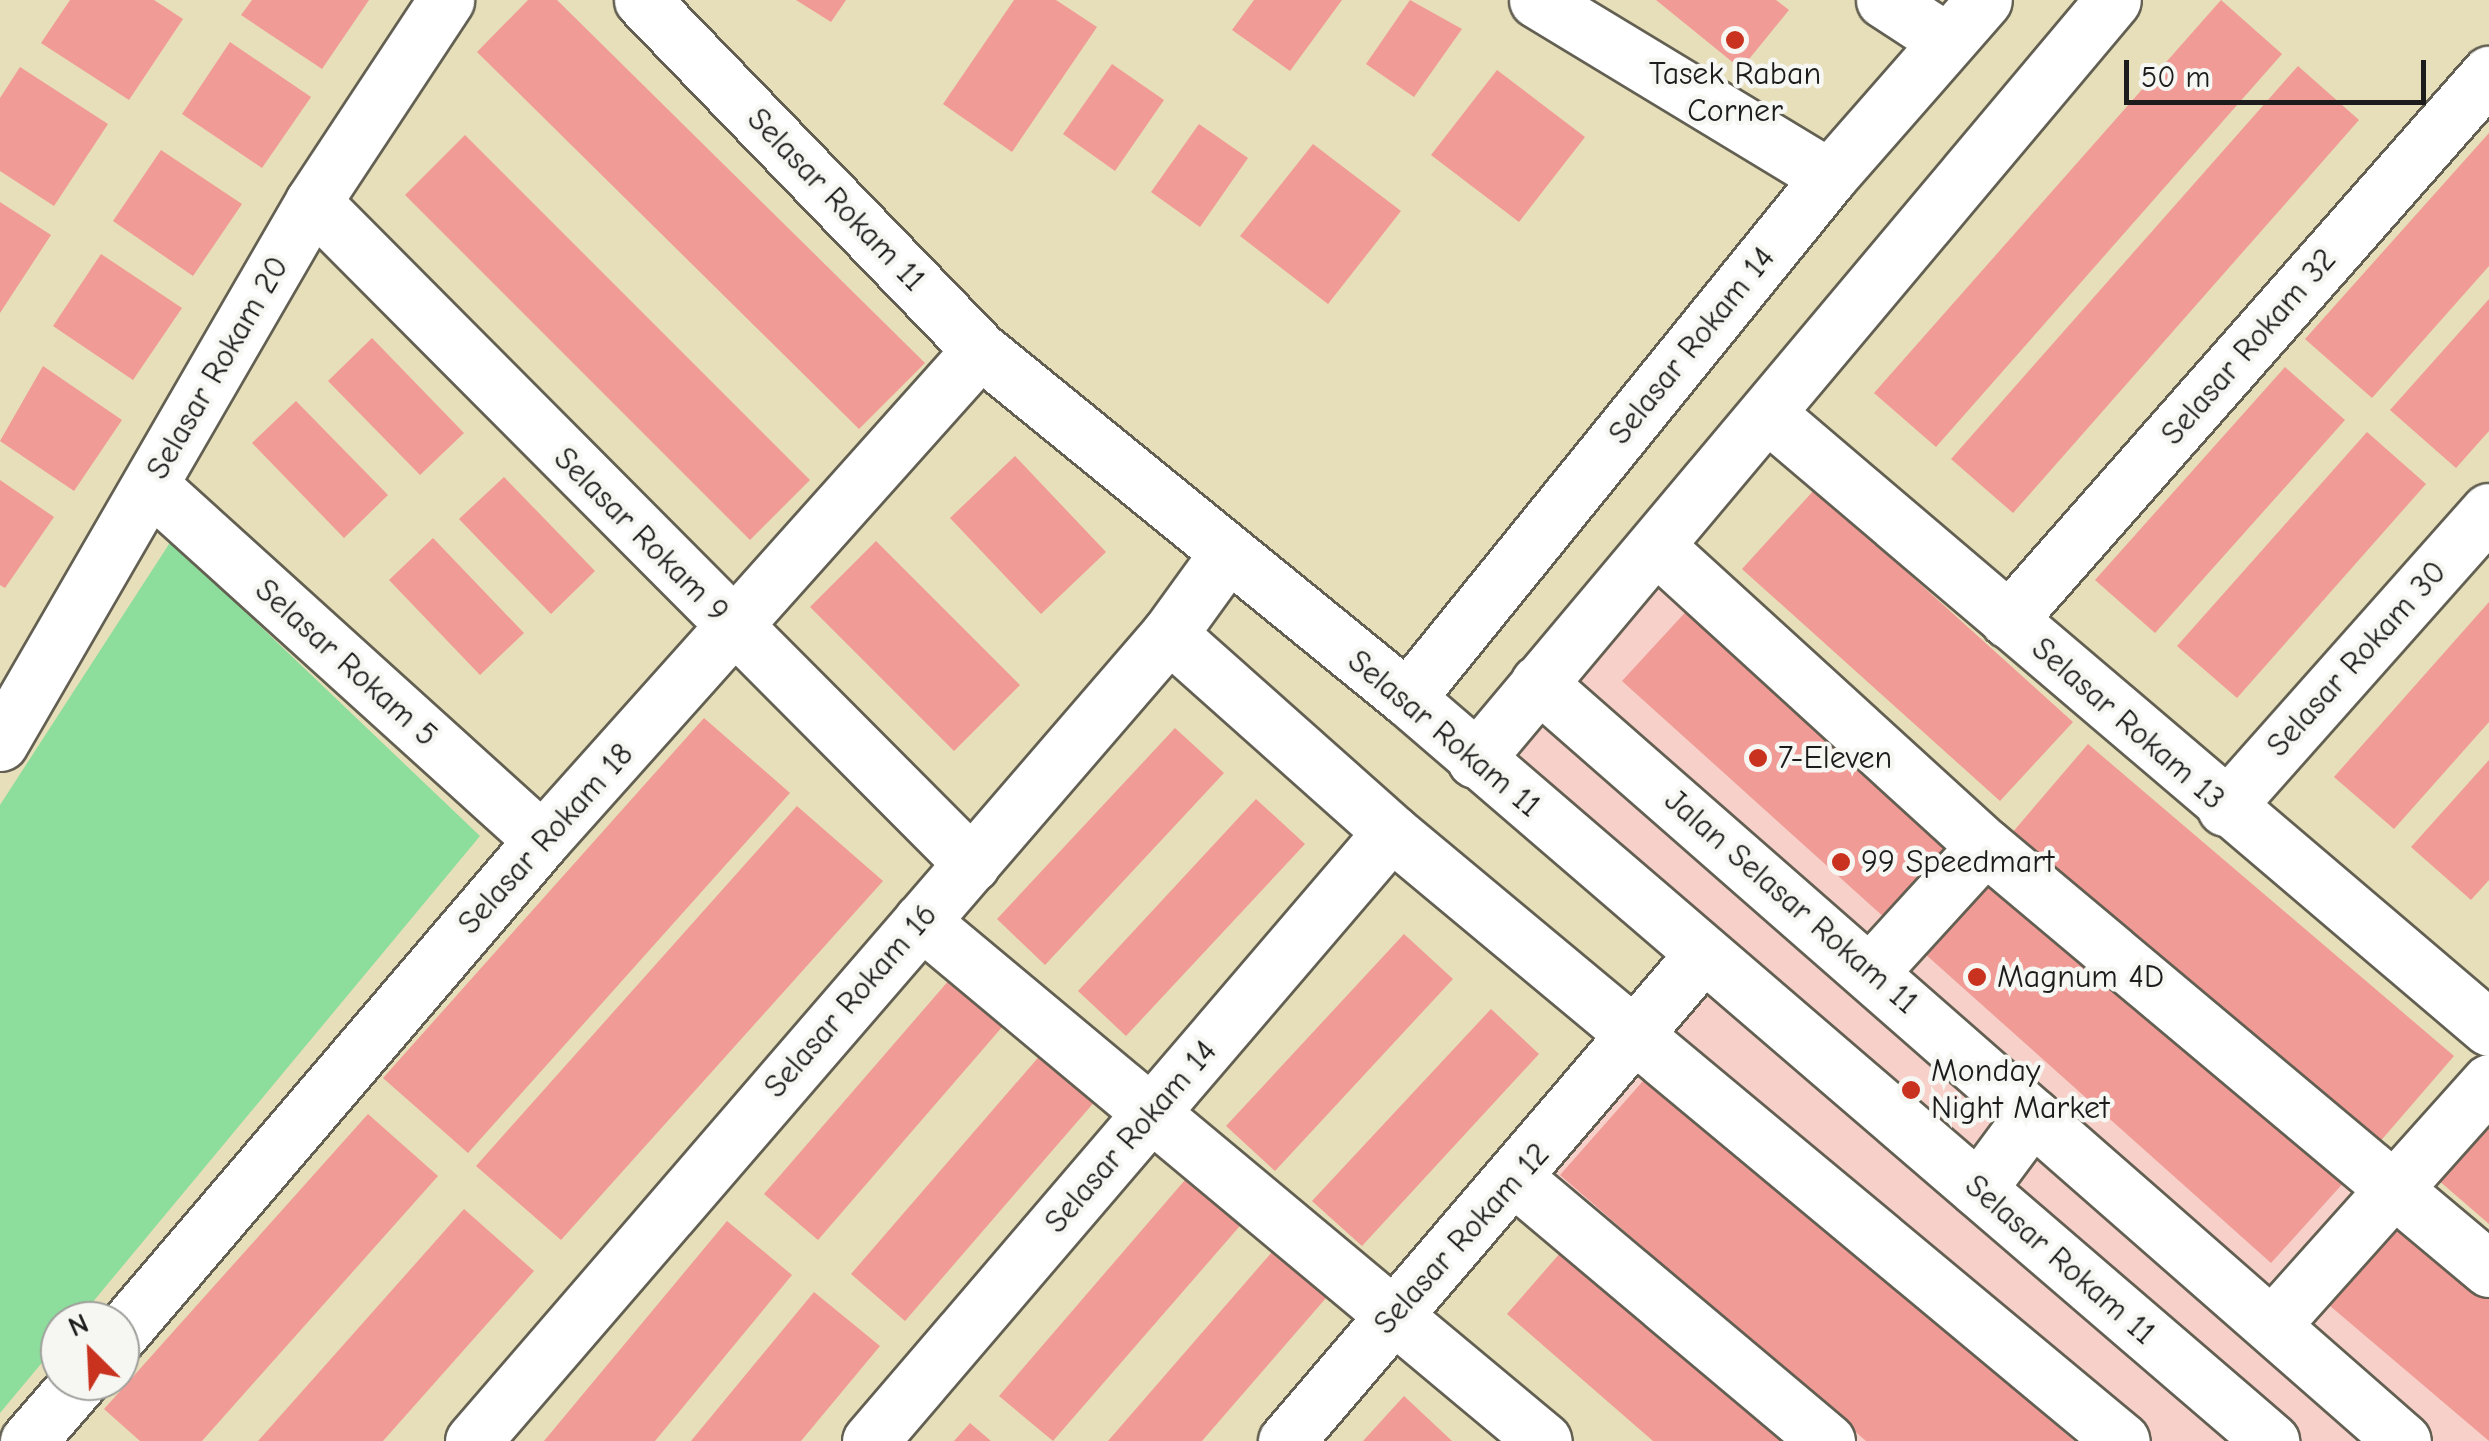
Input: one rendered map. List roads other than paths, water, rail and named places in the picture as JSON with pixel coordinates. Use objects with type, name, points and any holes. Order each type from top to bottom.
[{"type":"street","name":"Selasar Rokam 20","points":[[0,743],[313,202],[446,0]]},
{"type":"street","name":"Selasar Rokam 11","points":[[642,0],[980,350],[1224,558],[1407,698],[2271,1441]]},
{"type":"street","points":[[1537,0],[1828,177]]},
{"type":"street","points":[[1884,0],[1947,42]]},
{"type":"street","name":"Selasar Rokam 14","points":[[1407,698],[1828,177],[1984,0]]},
{"type":"street","points":[[1475,760],[1770,416],[2113,0]]},
{"type":"street","name":"Selasar Rokam 32","points":[[2008,620],[2489,74]]},
{"type":"street","name":"Selasar Rokam 9","points":[[313,202],[734,630],[972,864]]},
{"type":"street","name":"Selasar Rokam 18","points":[[140,1311],[542,840],[734,630],[980,350]]},
{"type":"street","name":"Selasar Rokam 13","points":[[1770,416],[2225,808],[2485,1016]]},
{"type":"street","name":"Selasar Rokam 5","points":[[151,486],[542,840]]},
{"type":"street","name":"Selasar Rokam 30","points":[[2225,808],[2489,511]]},
{"type":"street","points":[[1656,546],[1985,846],[2489,1269]]},
{"type":"street","name":"Selasar Rokam 16","points":[[473,1441],[1170,634],[1224,558]]},
{"type":"street","points":[[1170,634],[1391,832],[2122,1441]]},
{"type":"street","name":"Jalan Selasar Rokam 11","points":[[1538,683],[1872,971],[2403,1441]]},
{"type":"street","name":"Selasar Rokam 14","points":[[870,1441],[1391,832]]},
{"type":"street","points":[[1872,971],[1985,846]]},
{"type":"street","points":[[922,922],[1390,1319],[1544,1441]]},
{"type":"street","name":"Selasar Rokam 12","points":[[1286,1441],[1390,1319],[1518,1181],[1703,954]]},
{"type":"street","points":[[2272,1326],[2390,1187],[2489,1082]]},
{"type":"street","points":[[1978,1189],[2032,1116]]},
{"type":"street","points":[[1518,1181],[1827,1441]]},
{"type":"street","points":[[28,1441],[63,1401]]},
{"type":"place","name":"Tasek Raban Corner","points":[[1735,40]]},
{"type":"place","name":"7-Eleven","points":[[1758,758]]},
{"type":"place","name":"99 Speedmart","points":[[1841,862]]},
{"type":"place","name":"Magnum 4D","points":[[1977,977]]},
{"type":"place","name":"Monday Night Market","points":[[1911,1090]]}]
